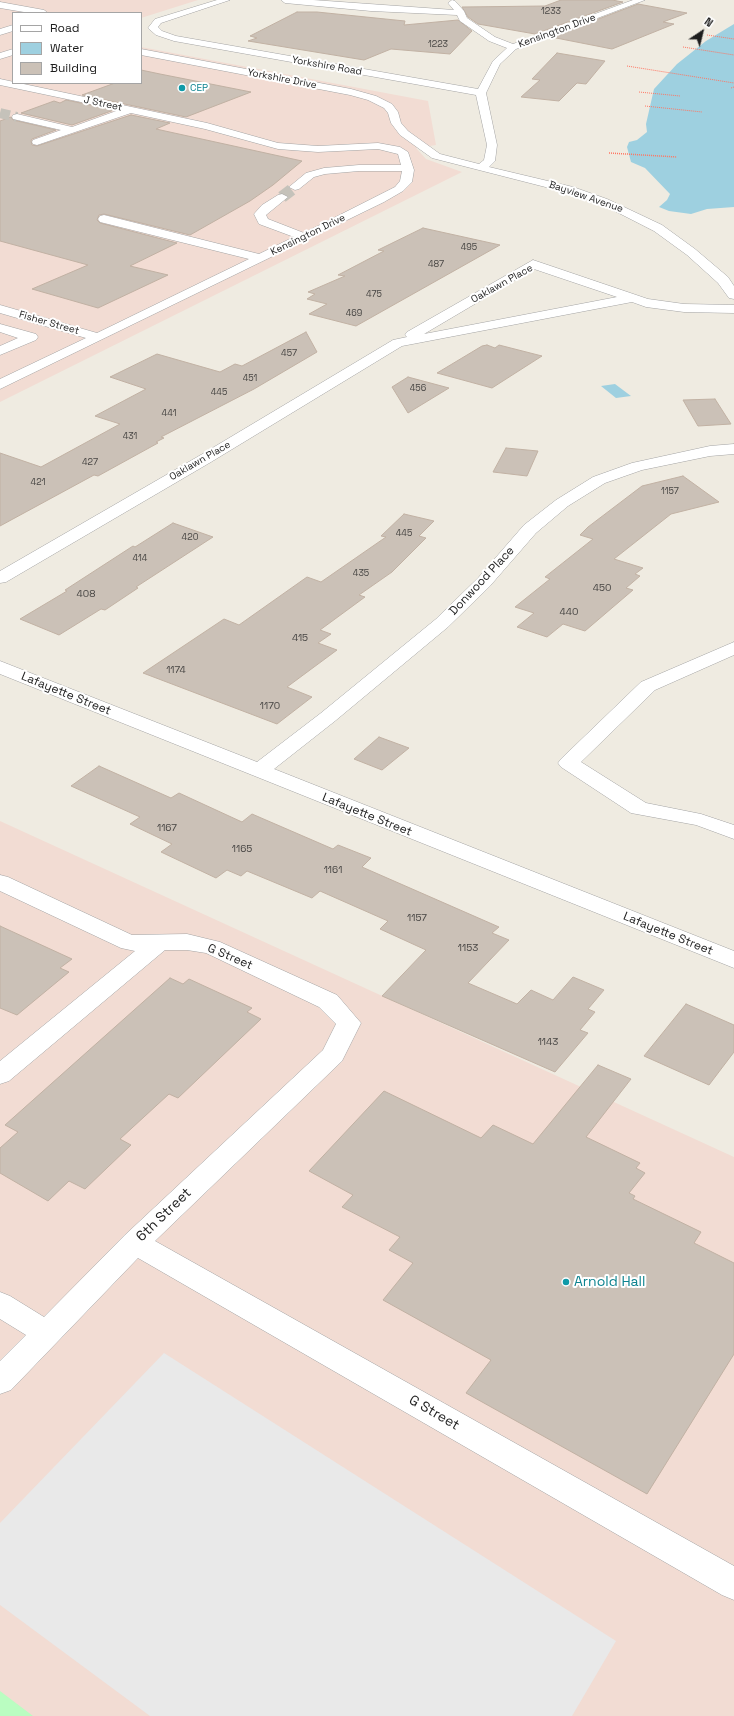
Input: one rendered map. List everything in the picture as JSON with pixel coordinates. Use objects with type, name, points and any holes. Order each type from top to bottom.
[{"type":"street","name":"Yorkshire Road","points":[[226,0],[167,18],[154,24],[153,28],[174,38],[481,93]]},
{"type":"street","points":[[285,0],[371,8],[461,13]]},
{"type":"street","points":[[451,0],[461,13],[463,20],[492,39],[513,47]]},
{"type":"street","name":"Kensington Drive","points":[[481,93],[496,63],[513,47],[641,0]]},
{"type":"street","points":[[0,5],[38,12]]},
{"type":"street","points":[[0,32],[12,28]]},
{"type":"street","name":"Yorkshire Drive","points":[[142,52],[350,92],[372,98],[388,106],[393,112],[396,123],[404,134]]},
{"type":"street","points":[[2,60],[12,53]]},
{"type":"street","name":"J Street","points":[[2,84],[207,126],[278,146],[318,149],[378,146],[396,149],[403,152],[407,168]]},
{"type":"street","points":[[481,93],[492,145],[489,161],[481,168]]},
{"type":"street","points":[[37,142],[131,110]]},
{"type":"street","points":[[17,117],[73,130]]},
{"type":"street","name":"Bayview Avenue","points":[[404,134],[436,156],[458,163],[569,189],[603,201],[636,216],[658,228],[690,252],[723,280],[734,295]]},
{"type":"street","points":[[295,187],[310,175],[324,171],[359,168],[407,168]]},
{"type":"street","name":"Kensington Drive","points":[[0,385],[380,200],[399,189],[406,182],[407,168]]},
{"type":"street","points":[[282,197],[260,214],[263,221],[304,237]]},
{"type":"street","points":[[104,219],[262,258]]},
{"type":"street","name":"Oaklawn Place","points":[[0,578],[205,459],[533,264],[659,306],[734,309]]},
{"type":"street","name":"Oaklawn Place","points":[[398,343],[634,298]]},
{"type":"street","name":"Fisher Street","points":[[0,309],[97,337]]},
{"type":"street","points":[[0,328],[31,337],[0,351]]},
{"type":"street","name":"Donwood Place","points":[[258,771],[328,718],[442,623],[484,582],[530,529],[562,503],[599,480],[638,466],[710,451],[734,449]]},
{"type":"street","points":[[734,648],[648,686],[568,763],[639,808],[701,820],[734,832]]},
{"type":"street","name":"Lafayette Street","points":[[0,667],[734,960]]},
{"type":"street","name":"G Street","points":[[0,882],[129,942],[187,942],[212,948],[328,1001],[349,1023],[333,1054]]},
{"type":"street","points":[[0,1075],[160,942]]},
{"type":"street","name":"6th Street","points":[[0,1382],[135,1243],[333,1054]]},
{"type":"street","name":"G Street","points":[[135,1243],[734,1584]]},
{"type":"street","points":[[0,1304],[47,1334]]},
{"type":"path","points":[[707,35],[734,39]]},
{"type":"path","points":[[683,47],[734,55]]},
{"type":"path","points":[[627,66],[734,83]]},
{"type":"path","points":[[639,92],[680,96]]},
{"type":"path","points":[[645,106],[702,112]]},
{"type":"path","points":[[609,153],[677,157]]},
{"type":"shaded area","points":[[0,0],[198,0],[142,18],[142,12],[12,12],[12,84],[142,84],[142,47],[428,101],[436,145],[416,148],[426,159],[462,172],[0,402]]},
{"type":"shaded area","points":[[0,821],[734,1157],[734,1716],[0,1716]]},
{"type":"shaded area","points":[[164,1353],[616,1641],[572,1716],[150,1716],[0,1605],[0,1523]]},
{"type":"green space","points":[[0,1691],[33,1716],[0,1716]]},
{"type":"water","points":[[734,24],[734,207],[707,209],[691,214],[669,211],[659,207],[667,200],[670,194],[645,168],[631,162],[627,147],[629,142],[637,140],[647,132],[646,124],[654,89],[677,64],[706,41]]},
{"type":"water","points":[[615,384],[631,396],[616,398],[601,386]]},
{"type":"building","points":[[561,0],[612,0],[623,2],[535,34],[478,24],[468,17],[462,7],[545,6]]},
{"type":"building","points":[[638,4],[687,13],[663,22],[674,24],[612,49],[551,37]]},
{"type":"building","points":[[297,12],[317,12],[405,21],[404,25],[458,20],[472,31],[450,54],[391,49],[364,60],[248,41],[257,38],[250,36]]},
{"type":"building","points":[[557,53],[605,61],[586,84],[577,83],[559,101],[521,97],[540,80],[532,79]]},
{"type":"building","points":[[142,70],[251,92],[186,117],[82,95],[112,84],[142,84]]},
{"type":"building","points":[[66,100],[114,110],[72,125],[21,113],[54,101],[60,103]]},
{"type":"building","points":[[131,115],[170,123],[156,129],[302,161],[273,185],[250,201],[190,235],[104,214],[99,215],[97,220],[100,223],[177,243],[130,266],[168,275],[98,308],[32,289],[88,265],[0,241],[0,121],[11,117],[13,120],[56,130],[32,139],[32,145],[37,146]]},
{"type":"building","points":[[423,228],[500,245],[356,326],[309,314],[327,304],[307,299],[315,294],[308,292],[345,276],[338,275],[384,251],[378,250]]},
{"type":"building","points":[[306,332],[317,352],[254,389],[161,437],[164,438],[156,442],[158,443],[98,476],[94,475],[0,526],[0,453],[41,467],[120,424],[95,416],[146,389],[110,377],[157,354],[220,372],[235,364],[242,366]]},
{"type":"building","points":[[487,345],[495,348],[499,345],[542,356],[492,388],[437,373],[482,346]]},
{"type":"building","points":[[408,377],[449,388],[408,413],[392,387]]},
{"type":"building","points":[[715,399],[731,424],[698,426],[683,400]]},
{"type":"building","points":[[506,448],[538,451],[527,476],[493,472]]},
{"type":"building","points":[[683,476],[719,502],[671,514],[614,559],[643,568],[635,574],[640,576],[626,588],[633,590],[585,631],[563,624],[547,637],[517,627],[534,613],[515,607],[550,579],[545,577],[593,539],[580,535],[588,527],[642,486]]},
{"type":"building","points":[[404,514],[434,521],[419,536],[426,538],[392,572],[359,595],[365,597],[320,630],[331,634],[318,643],[337,650],[287,687],[312,697],[277,724],[143,673],[224,619],[239,625],[307,577],[321,582],[386,537],[381,536]]},
{"type":"building","points":[[173,523],[213,537],[136,587],[138,588],[105,610],[101,609],[59,635],[20,619],[67,591],[65,590],[133,546],[135,547]]},
{"type":"building","points":[[379,737],[409,748],[382,770],[354,759]]},
{"type":"building","points":[[99,766],[171,798],[179,793],[242,822],[252,814],[333,849],[338,845],[371,858],[362,867],[499,927],[492,933],[509,940],[468,983],[517,1004],[531,990],[553,1000],[573,977],[604,990],[588,1009],[595,1012],[580,1030],[588,1033],[555,1072],[382,996],[426,950],[380,929],[388,921],[320,891],[312,898],[247,871],[241,876],[227,870],[216,878],[161,852],[172,844],[130,824],[140,817],[71,786]]},
{"type":"building","points":[[0,926],[72,959],[60,968],[69,972],[17,1015],[0,1008]]},
{"type":"building","points":[[170,978],[183,984],[189,979],[252,1008],[247,1012],[261,1019],[178,1098],[169,1094],[120,1139],[131,1145],[85,1189],[69,1181],[48,1201],[0,1173],[0,1148],[18,1132],[5,1125]]},
{"type":"building","points":[[686,1004],[734,1025],[734,1052],[709,1085],[644,1056]]},
{"type":"building","name":"Arnold Hall","points":[[598,1065],[631,1079],[586,1137],[640,1163],[636,1168],[645,1173],[629,1193],[635,1196],[633,1199],[701,1232],[694,1243],[734,1263],[734,1354],[647,1494],[466,1393],[491,1360],[383,1300],[413,1263],[389,1250],[400,1237],[342,1207],[353,1195],[309,1171],[384,1091],[481,1138],[493,1125],[533,1144]]},
{"type":"tunnel","points":[[0,113],[17,117]]},
{"type":"tunnel","points":[[282,197],[295,187]]},
{"type":"place","name":"CEP","points":[[182,88]]},
{"type":"place","name":"Arnold Hall","points":[[566,1282]]}]
